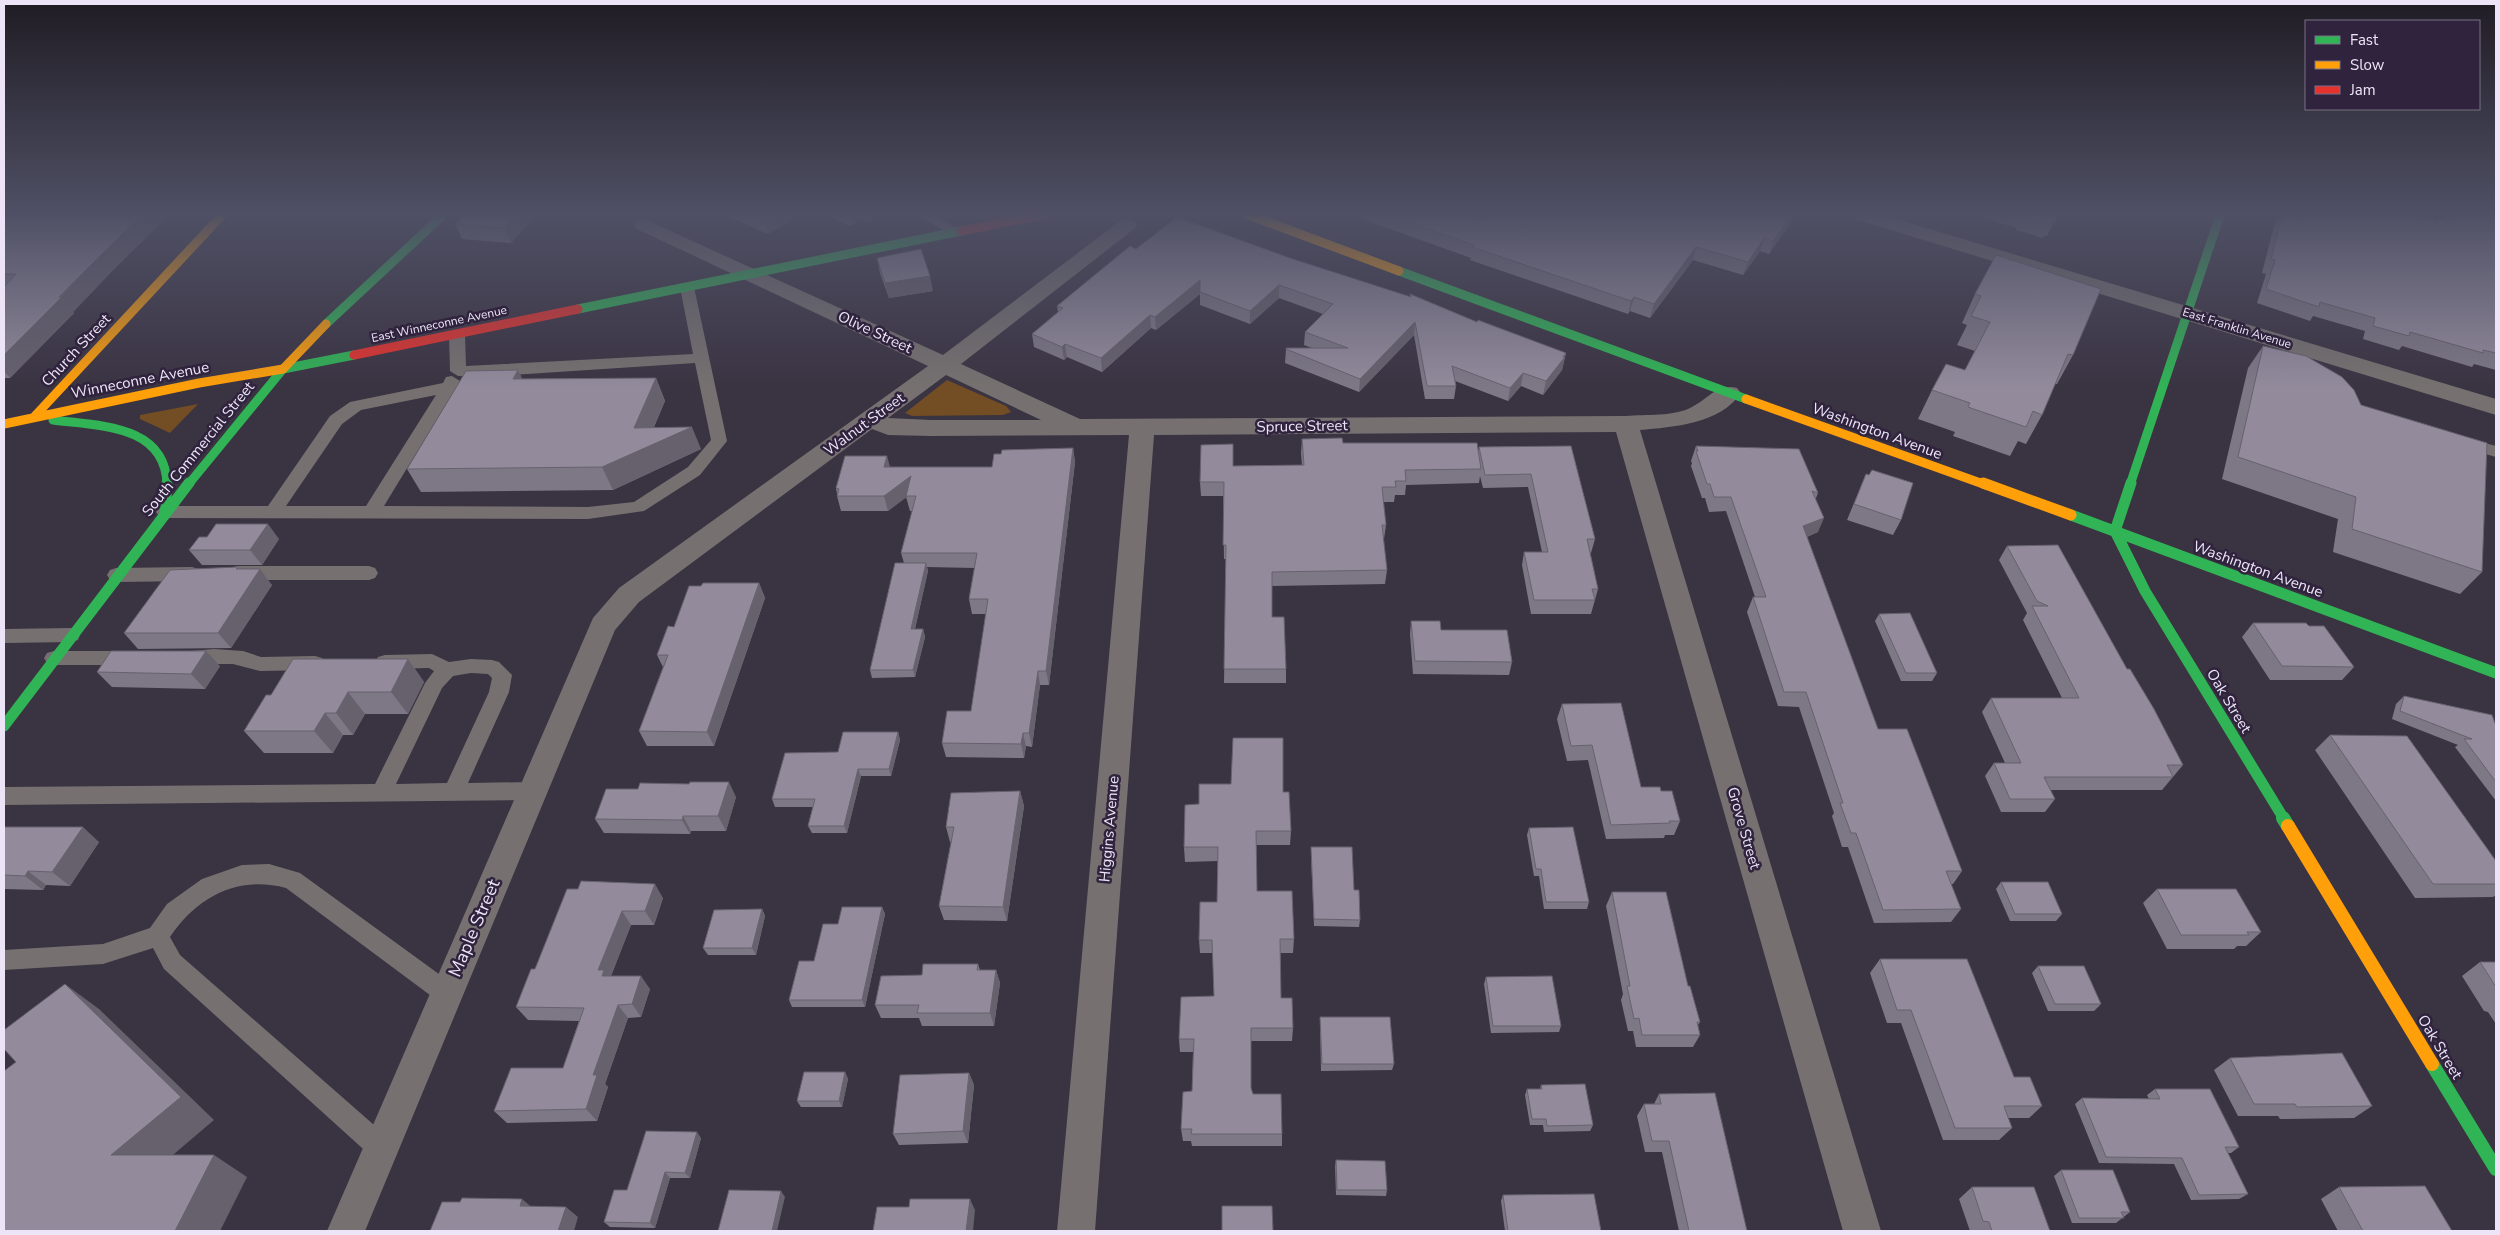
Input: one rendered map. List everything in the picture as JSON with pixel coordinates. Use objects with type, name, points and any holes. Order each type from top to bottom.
[{"type":"main road","name":"Church Street","points":[[34,417],[168,273]]},
{"type":"main road","name":"South Commercial Street","points":[[4,726],[116,575],[231,428],[283,369],[331,319],[381,273]]},
{"type":"main road","name":"East Winneconne Avenue","points":[[283,369],[756,273]]},
{"type":"main road","name":"Washington Avenue","points":[[1404,273],[1729,393],[2114,531],[2496,672]]},
{"type":"main road","points":[[2114,531],[2201,273]]},
{"type":"main road","name":"Winneconne Avenue","points":[[4,424],[199,383],[283,369]]},
{"type":"main road","points":[[34,417],[116,429],[130,432],[149,441],[162,455],[167,467],[164,512]]},
{"type":"main road","name":"Oak Street","points":[[2114,531],[2145,592],[2496,1169]]},
{"type":"street","name":"Olive Street","points":[[746,273],[1078,427]]},
{"type":"street","name":"Walnut Street","points":[[603,625],[630,595],[946,364],[1065,273]]},
{"type":"street","name":"East Franklin Avenue","points":[[2053,273],[2187,313],[2324,362],[2496,407]]},
{"type":"street","name":"Spruce Street","points":[[870,419],[888,427],[1142,428],[1626,424],[1687,417],[1700,412],[1729,393]]},
{"type":"street","name":"Grove Street","points":[[1626,424],[1862,1231]]},
{"type":"street","name":"Higgins Avenue","points":[[1076,1231],[1142,428]]},
{"type":"street","name":"Maple Street","points":[[346,1231],[603,625]]},
{"type":"lane","points":[[164,512],[588,513],[638,507],[694,471],[719,441],[687,287]]},
{"type":"lane","points":[[371,513],[458,371],[457,335]]},
{"type":"lane","points":[[458,371],[483,372],[702,358]]},
{"type":"lane","points":[[273,512],[336,420],[356,406],[448,387]]},
{"type":"lane","points":[[2447,438],[2496,452]]},
{"type":"lane","points":[[116,575],[369,573]]},
{"type":"lane","points":[[4,636],[71,635]]},
{"type":"lane","points":[[54,658],[233,656],[252,660],[260,664],[337,663]]},
{"type":"lane","points":[[366,662],[432,662],[447,670],[471,666],[492,667],[502,675],[499,692],[454,791]]},
{"type":"lane","points":[[382,791],[435,683],[447,670]]},
{"type":"lane","points":[[4,796],[532,791]]},
{"type":"lane","points":[[4,960],[103,954],[158,936],[175,910],[210,886],[242,875],[269,874],[292,880],[446,993]]},
{"type":"lane","points":[[158,936],[172,962],[380,1148]]},
{"type":"shaded area","points":[[947,380],[1006,406],[1011,412],[1003,415],[912,416],[905,413]]},
{"type":"shaded area","points":[[198,404],[170,433],[140,419],[140,415]]},
{"type":"building","points":[[83,273],[59,297],[62,297],[4,355],[4,287],[16,274],[4,274]]},
{"type":"building","points":[[882,273],[929,273],[930,276],[885,283]]},
{"type":"building","points":[[1098,273],[1335,273],[1411,297],[1410,294],[1477,322],[1478,320],[1566,353],[1563,357],[1565,357],[1546,381],[1523,373],[1510,388],[1452,366],[1456,386],[1427,386],[1415,322],[1360,379],[1286,349],[1348,348],[1305,332],[1333,304],[1279,285],[1250,311],[1200,292],[1200,280],[1155,317],[1150,315],[1101,358],[1065,344],[1062,347],[1032,334],[1063,308],[1057,306]]},
{"type":"building","points":[[1547,273],[1677,273],[1654,304],[1634,297],[1631,301]]},
{"type":"building","points":[[1987,273],[2050,273],[2101,289],[2073,355],[2068,354],[2042,415],[2033,411],[2026,427],[1968,407],[1970,403],[1932,390],[1946,364],[1965,370],[1990,322],[1971,316],[1981,296],[1975,294]]},
{"type":"building","points":[[2271,273],[2496,273],[2496,353],[2483,350],[2483,353],[2410,332],[2409,336],[2373,326],[2375,318],[2320,302],[2319,307],[2266,289]]},
{"type":"building","points":[[2263,346],[2306,356],[2342,377],[2354,390],[2361,405],[2487,443],[2482,572],[2352,529],[2356,497],[2238,457]]},
{"type":"building","points":[[518,370],[513,379],[656,378],[634,428],[692,427],[602,467],[407,469],[466,371]]},
{"type":"building","points":[[1342,438],[1343,443],[1477,443],[1481,469],[1405,470],[1406,481],[1395,481],[1396,487],[1382,487],[1386,525],[1382,525],[1387,570],[1272,572],[1272,617],[1284,617],[1286,669],[1224,669],[1226,545],[1223,545],[1224,482],[1200,482],[1201,445],[1233,444],[1233,466],[1304,465],[1302,439]]},
{"type":"building","points":[[1571,446],[1595,539],[1587,539],[1598,589],[1592,589],[1595,600],[1534,600],[1524,552],[1548,552],[1531,474],[1485,475],[1479,447]]},
{"type":"building","points":[[1696,446],[1799,449],[1818,493],[1812,491],[1824,518],[1803,526],[1878,729],[1907,729],[1962,871],[1946,871],[1961,909],[1883,910],[1856,833],[1851,833],[1840,803],[1843,803],[1806,692],[1784,692],[1753,597],[1766,597],[1731,497],[1714,497],[1710,484],[1707,484]]},
{"type":"building","points":[[1073,448],[1046,671],[1038,671],[1029,733],[1023,733],[1021,744],[942,743],[947,711],[971,711],[988,599],[969,599],[977,553],[901,553],[916,496],[906,496],[911,476],[884,496],[837,496],[839,489],[836,488],[845,456],[887,456],[884,467],[992,467],[994,454],[1001,454],[1002,450]]},
{"type":"building","points":[[1872,470],[1913,483],[1901,520],[1854,504],[1866,474],[1869,475]]},
{"type":"building","points":[[216,524],[268,524],[250,550],[189,550],[199,537],[207,537]]},
{"type":"building","points":[[2058,545],[2127,669],[2130,669],[2154,709],[2183,765],[2167,765],[2173,777],[2044,777],[2055,799],[2010,799],[1994,763],[2021,763],[1991,698],[2079,698],[2032,606],[2048,606],[2037,601],[2007,546]]},
{"type":"building","points":[[895,563],[926,563],[911,629],[923,629],[913,670],[870,670]]},
{"type":"building","points":[[238,567],[236,569],[260,569],[218,633],[124,633],[170,570]]},
{"type":"building","points":[[703,583],[759,583],[707,732],[639,731],[668,655],[657,655],[668,626],[674,627],[689,586],[701,586]]},
{"type":"building","points":[[1910,613],[1937,673],[1906,673],[1879,614]]},
{"type":"building","points":[[1411,621],[1440,621],[1441,630],[1507,630],[1512,662],[1415,661]]},
{"type":"building","points":[[2253,623],[2306,623],[2309,626],[2324,626],[2354,667],[2282,666]]},
{"type":"building","points":[[111,651],[206,651],[191,674],[97,672]]},
{"type":"building","points":[[293,659],[408,659],[391,692],[348,692],[336,713],[325,713],[314,731],[244,731],[266,695],[271,695]]},
{"type":"building","points":[[2404,696],[2492,715],[2496,726],[2496,782],[2464,739],[2472,739],[2400,711]]},
{"type":"building","points":[[1621,703],[1641,787],[1660,787],[1661,791],[1672,791],[1680,821],[1611,825],[1592,745],[1571,746],[1562,704]]},
{"type":"building","points":[[843,732],[898,732],[889,769],[858,769],[844,826],[808,826],[815,799],[772,799],[785,753],[838,752]]},
{"type":"building","points":[[2330,735],[2407,736],[2496,861],[2496,884],[2433,884]]},
{"type":"building","points":[[1233,738],[1283,738],[1283,792],[1289,792],[1291,831],[1256,831],[1257,891],[1292,891],[1294,939],[1280,939],[1281,998],[1292,998],[1293,1028],[1251,1028],[1251,1088],[1253,1094],[1281,1094],[1282,1134],[1191,1134],[1192,1129],[1181,1129],[1183,1092],[1192,1091],[1194,1039],[1179,1039],[1181,997],[1214,996],[1212,940],[1199,940],[1200,902],[1217,902],[1218,847],[1184,847],[1185,805],[1199,804],[1199,784],[1231,784]]},
{"type":"building","points":[[690,782],[729,782],[718,816],[683,816],[682,820],[595,819],[606,789],[638,789],[640,783],[689,784]]},
{"type":"building","points":[[1020,791],[1003,907],[939,906],[954,827],[946,827],[951,793]]},
{"type":"building","points":[[4,827],[83,827],[52,872],[28,871],[25,876],[4,875]]},
{"type":"building","points":[[1573,827],[1589,902],[1546,902],[1541,869],[1536,869],[1529,828]]},
{"type":"building","points":[[1311,847],[1352,847],[1354,890],[1359,890],[1360,920],[1314,919]]},
{"type":"building","points":[[581,881],[655,884],[645,911],[622,911],[598,970],[604,970],[602,976],[641,976],[632,1004],[618,1005],[593,1075],[597,1075],[586,1109],[494,1111],[511,1068],[563,1068],[584,1008],[516,1007],[531,969],[535,969],[567,889],[578,889]]},
{"type":"building","points":[[2001,882],[2048,882],[2062,914],[2015,914]]},
{"type":"building","points":[[2157,889],[2236,889],[2261,932],[2247,932],[2249,935],[2181,935]]},
{"type":"building","points":[[1612,892],[1666,892],[1688,986],[1690,986],[1700,1022],[1697,1022],[1700,1035],[1642,1035],[1639,1018],[1634,1019],[1627,986],[1630,986]]},
{"type":"building","points":[[842,907],[882,907],[862,1000],[789,1000],[799,961],[814,961],[823,924],[838,924]]},
{"type":"building","points":[[762,909],[752,948],[703,948],[714,910]]},
{"type":"building","points":[[1880,959],[1967,959],[2014,1077],[2030,1077],[2042,1106],[2004,1106],[2012,1128],[1955,1128],[1911,1010],[1897,1010]]},
{"type":"building","points":[[2480,962],[2496,962],[2496,987]]},
{"type":"building","points":[[923,964],[978,964],[977,970],[996,970],[990,1013],[917,1013],[919,1005],[875,1005],[881,976],[922,975]]},
{"type":"building","points":[[2038,966],[2084,966],[2101,1004],[2055,1004]]},
{"type":"building","points":[[1552,976],[1561,1026],[1493,1026],[1486,977]]},
{"type":"building","points":[[65,984],[181,1097],[111,1155],[214,1155],[175,1231],[4,1231],[4,1071],[16,1062],[4,1049],[4,1030]]},
{"type":"building","points":[[1320,1017],[1390,1017],[1394,1064],[1322,1064]]},
{"type":"building","points":[[2342,1053],[2372,1106],[2297,1107],[2295,1104],[2254,1104],[2230,1058]]},
{"type":"building","points":[[804,1072],[845,1072],[839,1101],[797,1101]]},
{"type":"building","points":[[969,1073],[963,1131],[893,1134],[900,1075]]},
{"type":"building","points":[[1585,1084],[1593,1125],[1547,1126],[1546,1119],[1532,1119],[1527,1089],[1542,1089],[1541,1085]]},
{"type":"building","points":[[2155,1089],[2210,1089],[2239,1147],[2225,1147],[2248,1194],[2199,1195],[2182,1158],[2106,1157],[2082,1098],[2160,1099]]},
{"type":"building","points":[[1715,1093],[1747,1231],[1689,1231],[1669,1141],[1652,1141],[1644,1104],[1661,1104],[1659,1094]]},
{"type":"building","points":[[646,1131],[697,1132],[685,1173],[665,1172],[650,1223],[604,1222],[614,1190],[627,1190]]},
{"type":"building","points":[[1336,1160],[1385,1161],[1387,1190],[1337,1190]]},
{"type":"building","points":[[2061,1170],[2113,1170],[2130,1212],[2121,1212],[2124,1218],[2079,1218]]},
{"type":"building","points":[[2425,1186],[2452,1231],[2363,1231],[2339,1187]]},
{"type":"building","points":[[1972,1187],[2034,1187],[2050,1231],[1992,1231],[1989,1222],[1983,1221]]},
{"type":"building","points":[[729,1190],[781,1191],[772,1231],[718,1231]]},
{"type":"building","points":[[1594,1194],[1601,1231],[1508,1231],[1503,1195]]},
{"type":"building","points":[[462,1198],[522,1199],[520,1206],[566,1207],[558,1231],[430,1231],[442,1202],[460,1202]]},
{"type":"building","points":[[910,1199],[970,1199],[966,1231],[873,1231],[877,1207],[909,1207]]},
{"type":"building","points":[[1222,1206],[1272,1206],[1273,1231],[1222,1231]]},
{"type":"traffic: fast","points":[[326,324],[381,273]]},
{"type":"traffic: fast","points":[[578,309],[757,273]]},
{"type":"traffic: fast","points":[[1403,273],[1746,399]]},
{"type":"traffic: fast","points":[[2201,273],[2115,531],[2145,591],[2288,826]]},
{"type":"traffic: fast","points":[[4,726],[175,500],[283,369],[354,355]]},
{"type":"traffic: fast","points":[[53,420],[118,429],[148,442],[159,452],[165,465],[167,483],[165,512]]},
{"type":"traffic: fast","points":[[2071,515],[2496,673]]},
{"type":"traffic: fast","points":[[2432,1064],[2496,1169]]},
{"type":"traffic: slow","points":[[34,417],[168,273]]},
{"type":"traffic: slow","points":[[4,424],[199,383],[283,369],[326,324]]},
{"type":"traffic: slow","points":[[1746,399],[2071,515]]},
{"type":"traffic: slow","points":[[2288,826],[2432,1064]]},
{"type":"traffic: jam","points":[[354,355],[578,309]]}]
